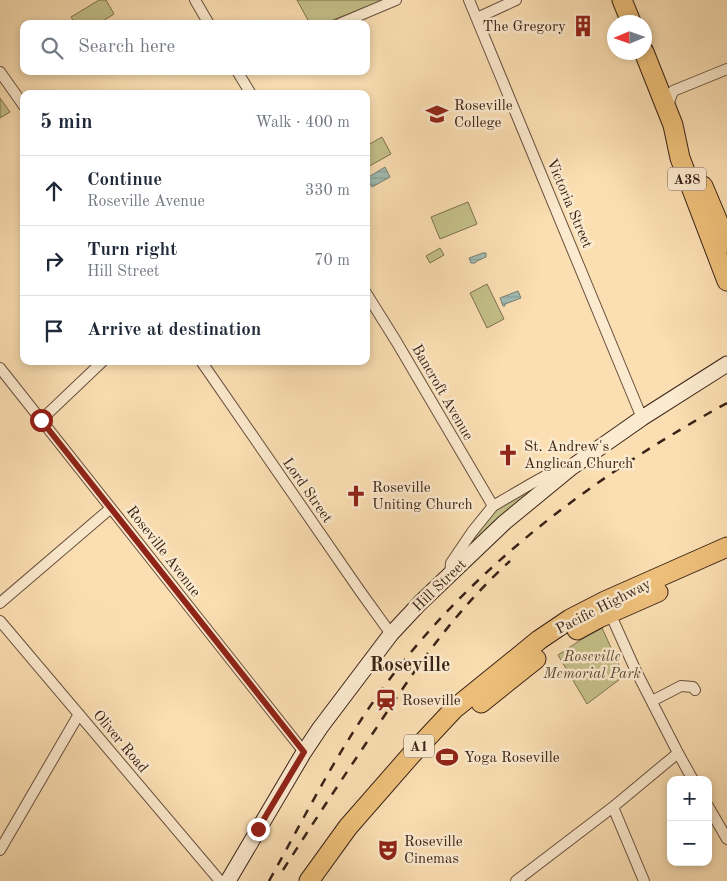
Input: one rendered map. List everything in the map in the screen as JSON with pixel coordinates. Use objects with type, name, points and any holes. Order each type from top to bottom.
[{"type":"highway","points":[[622,0],[629,15]]},
{"type":"highway","name":"A38","points":[[647,60],[670,117],[690,152],[718,227],[727,243]]},
{"type":"highway","name":"A38","points":[[718,227],[727,281]]},
{"type":"highway","name":"Pacific Highway","points":[[323,881],[356,835],[462,718],[558,642],[583,626],[607,607],[727,547]]},
{"type":"highway","name":"Pacific Highway","points":[[308,881],[348,827],[404,762],[454,709],[551,631],[570,619],[607,607],[727,560]]},
{"type":"street","points":[[195,0],[207,20]]},
{"type":"street","points":[[348,20],[396,0]]},
{"type":"street","name":"Victoria Street","points":[[469,0],[642,418]]},
{"type":"street","points":[[477,18],[516,0]]},
{"type":"street","points":[[670,117],[674,91],[727,69]]},
{"type":"street","points":[[0,72],[20,100]]},
{"type":"street","points":[[239,75],[249,90]]},
{"type":"street","name":"Bancroft Avenue","points":[[370,299],[493,506]]},
{"type":"street","name":"Hill Street","points":[[228,881],[304,752],[391,634],[420,603],[505,522],[572,467],[642,418],[727,364]]},
{"type":"street","points":[[41,420],[99,365]]},
{"type":"street","name":"Lord Street","points":[[203,365],[391,634]]},
{"type":"street","name":"Roseville Avenue","points":[[0,368],[304,752]]},
{"type":"street","points":[[450,575],[451,563],[493,506],[554,471],[572,467]]},
{"type":"street","points":[[0,603],[111,508]]},
{"type":"street","points":[[607,607],[635,669],[691,776]]},
{"type":"street","name":"Oliver Road","points":[[0,621],[220,881]]},
{"type":"street","points":[[652,701],[681,686],[693,687],[695,690]]},
{"type":"street","points":[[0,850],[79,714]]},
{"type":"street","points":[[516,881],[614,807],[678,753]]},
{"type":"street","points":[[614,807],[644,881]]},
{"type":"street","points":[[712,813],[727,839]]},
{"type":"green space","points":[[99,0],[106,0],[114,14],[104,20],[73,20],[71,17]]},
{"type":"green space","points":[[297,0],[383,0],[333,20],[308,20]]},
{"type":"green space","points":[[0,98],[10,112],[0,118]]},
{"type":"green space","points":[[382,137],[391,154],[370,166],[370,144]]},
{"type":"green space","points":[[468,202],[477,224],[440,239],[431,217]]},
{"type":"green space","points":[[440,248],[444,255],[430,263],[426,256]]},
{"type":"green space","points":[[487,284],[504,319],[487,328],[470,293]]},
{"type":"green space","points":[[556,474],[453,566],[489,517],[499,508]]},
{"type":"green space","name":"Roseville Memorial Park","points":[[602,628],[624,676],[587,704],[558,655]]},
{"type":"water","points":[[385,167],[390,177],[372,187],[370,176]]},
{"type":"water","points":[[486,253],[486,257],[471,263],[469,258]]},
{"type":"water","points":[[518,291],[521,298],[503,306],[500,298]]},
{"type":"railway","points":[[269,881],[321,786],[363,717],[413,650],[451,607],[492,567],[582,495],[677,431],[727,403]]},
{"type":"railway","points":[[283,870],[390,707],[437,641],[471,600],[510,561]]},
{"type":"place","name":"The Gregory","points":[[583,26]]},
{"type":"place","name":"Roseville College","points":[[437,114]]},
{"type":"place","name":"St. Andrew's Anglican Church","points":[[508,455]]},
{"type":"place","name":"Roseville Uniting Church","points":[[356,496]]},
{"type":"place","name":"Roseville","points":[[386,700]]},
{"type":"place","name":"Yoga Roseville","points":[[447,757]]},
{"type":"place","name":"Roseville Cinemas","points":[[388,850]]},
{"type":"district","name":"Roseville","points":[[410,664]]},
{"type":"route","points":[[41,420],[304,752],[258,829]]}]
